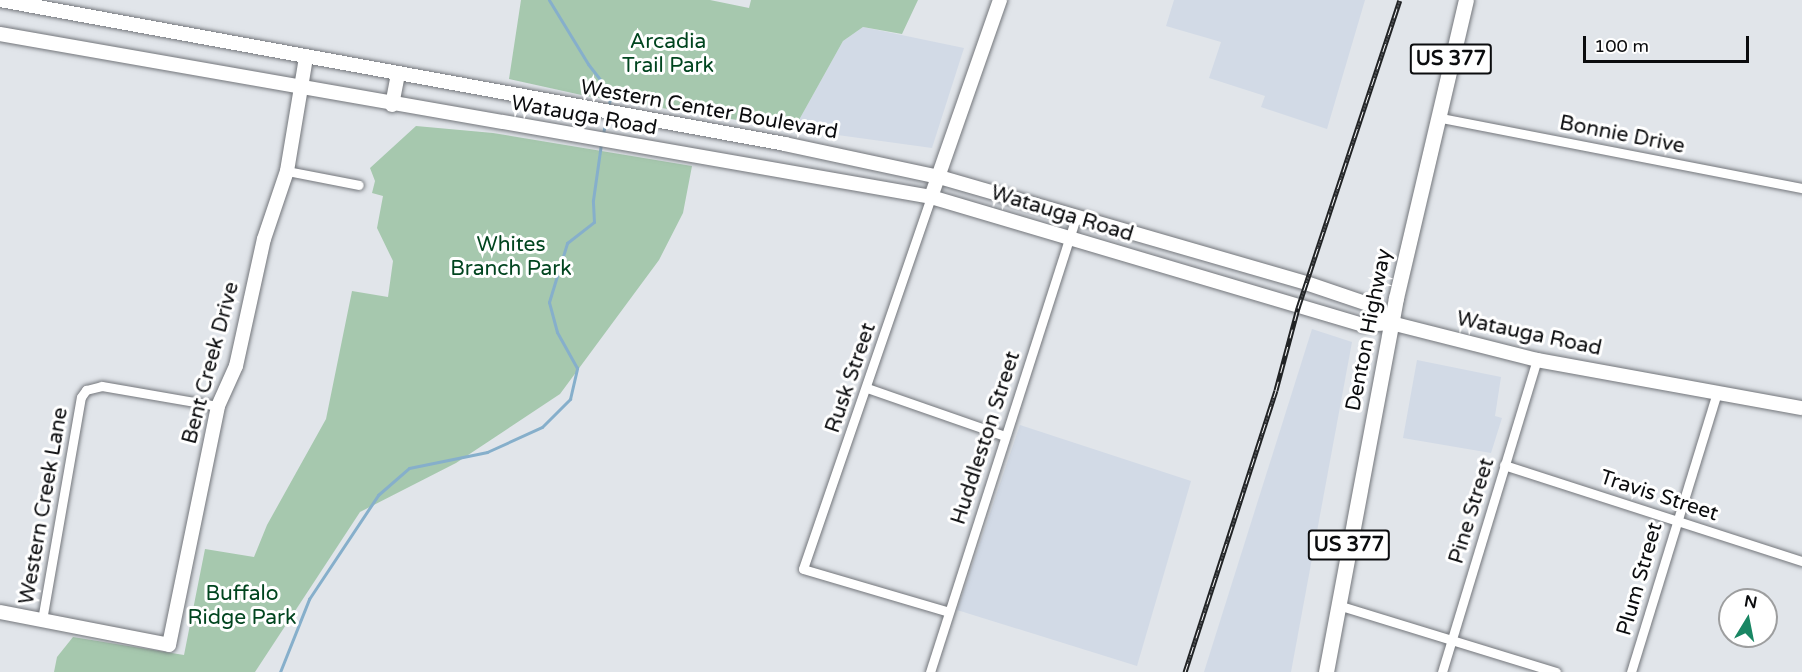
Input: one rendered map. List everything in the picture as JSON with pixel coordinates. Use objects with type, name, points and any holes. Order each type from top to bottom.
[{"type":"main road","name":"Western Center Boulevard","points":[[0,0],[566,106],[701,129],[939,177],[1374,306],[1391,323]]},
{"type":"main road","points":[[931,197],[1000,0]]},
{"type":"main road","name":"Denton Highway","points":[[1326,672],[1391,323],[1436,117],[1466,0]]},
{"type":"main road","points":[[0,34],[302,88]]},
{"type":"main road","name":"Bent Creek Drive","points":[[42,620],[169,645],[218,406],[236,366],[264,239],[287,171],[306,58]]},
{"type":"main road","points":[[392,105],[398,74]]},
{"type":"main road","name":"Watauga Road","points":[[302,88],[931,197],[1363,325],[1391,323],[1537,360],[1802,408]]},
{"type":"main road","points":[[0,612],[42,620]]},
{"type":"street","name":"Bonnie Drive","points":[[1436,117],[1802,188]]},
{"type":"street","points":[[287,171],[359,185]]},
{"type":"street","name":"Rusk Street","points":[[931,197],[804,569],[949,612]]},
{"type":"street","name":"Huddleston Street","points":[[930,672],[1076,216]]},
{"type":"street","name":"Pine Street","points":[[1442,672],[1537,360]]},
{"type":"street","name":"Western Creek Lane","points":[[42,620],[81,397],[86,390],[102,386],[218,406]]},
{"type":"street","points":[[867,388],[1005,436]]},
{"type":"street","name":"Plum Street","points":[[1631,672],[1717,393]]},
{"type":"street","name":"Travis Street","points":[[1504,465],[1802,561]]},
{"type":"street","points":[[1338,605],[1556,672]]},
{"type":"shaded area","points":[[1174,0],[1365,0],[1327,129],[1261,107],[1265,96],[1209,78],[1221,42],[1166,26]]},
{"type":"shaded area","points":[[863,27],[964,48],[932,148],[794,129],[843,41]]},
{"type":"shaded area","points":[[1312,329],[1352,342],[1291,672],[1204,672]]},
{"type":"shaded area","points":[[1417,360],[1501,377],[1495,416],[1502,418],[1491,453],[1403,438]]},
{"type":"shaded area","points":[[1020,425],[1191,481],[1137,666],[957,610]]},
{"type":"green space","name":"Arcadia Trail Park","points":[[521,0],[710,0],[749,8],[751,0],[918,0],[902,34],[863,27],[843,41],[794,129],[586,96],[509,79]]},
{"type":"green space","name":"Whites Branch Park","points":[[416,126],[493,133],[692,166],[683,213],[659,260],[560,394],[456,463],[360,512],[255,672],[54,672],[57,657],[73,637],[184,655],[205,549],[254,557],[267,525],[326,419],[352,291],[388,297],[393,261],[377,228],[383,196],[372,193],[375,181],[370,168]]},
{"type":"waterway","points":[[549,0],[588,64],[611,93],[608,108]]},
{"type":"waterway","points":[[603,134],[607,114]]},
{"type":"waterway","points":[[280,672],[309,599],[378,495],[409,468],[487,452],[542,427],[570,399],[577,368],[557,332],[549,302],[567,243],[594,222],[593,200],[601,144]]},
{"type":"railway","points":[[1185,672],[1276,390],[1298,308],[1400,0]]},
{"type":"park label","name":"Buffalo Ridge Park","points":[[242,606]]}]
